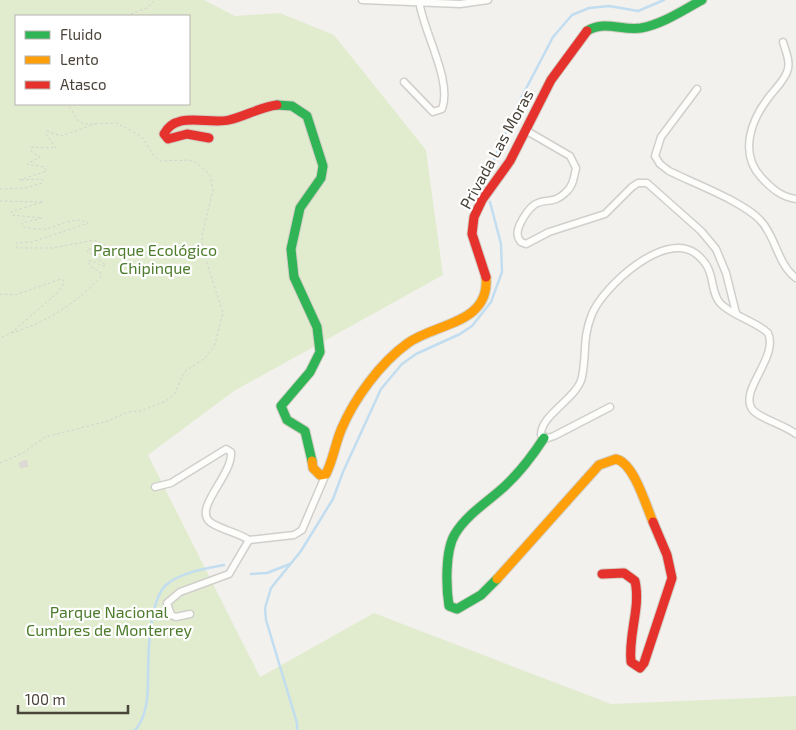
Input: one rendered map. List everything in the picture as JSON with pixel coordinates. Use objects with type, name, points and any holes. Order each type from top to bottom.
[{"type":"street","points":[[362,0],[460,4],[488,0]]},
{"type":"street","name":"Privada Las Moras","points":[[326,474],[330,468],[344,422],[391,356],[428,332],[465,319],[485,294],[486,283],[472,241],[471,226],[476,208],[494,186],[526,131],[551,80],[586,31],[593,26],[628,29],[643,27],[702,0]]},
{"type":"street","points":[[404,82],[433,112],[442,109],[444,103],[439,66],[419,2]]},
{"type":"street","points":[[784,42],[788,60],[788,71],[756,116],[749,138],[750,154],[758,174],[772,190],[796,199]]},
{"type":"street","points":[[697,89],[661,138],[656,156],[660,164],[669,171],[759,218],[769,230],[784,263],[796,278]]},
{"type":"street","points":[[209,138],[186,134],[168,139],[164,134],[168,128],[183,120],[195,118],[221,123],[270,106],[300,109],[307,115],[311,124],[323,168],[320,181],[301,206],[296,220],[291,251],[291,268],[295,282],[316,326],[320,340],[320,351],[317,364],[284,400],[282,413],[287,420],[305,431],[308,437],[313,468],[320,475],[326,474]]},
{"type":"street","points":[[526,131],[570,156],[576,168],[572,184],[566,193],[561,197],[533,204],[527,210],[518,229],[517,237],[521,242],[526,244],[549,232],[605,214],[632,187],[638,183],[646,183],[655,188],[716,249],[726,273],[736,313]]},
{"type":"street","points":[[602,574],[613,572],[627,575],[636,582],[639,603],[628,650],[631,662],[634,666],[640,668],[644,664],[650,638],[670,589],[672,578],[667,555],[634,477],[628,467],[616,458],[609,459],[599,465],[505,571],[480,595],[457,609],[449,606],[447,592],[450,547],[455,534],[469,517],[506,485],[536,451],[544,438],[542,429],[552,414],[574,392],[581,380],[584,336],[593,311],[621,276],[645,259],[668,249],[682,248],[694,252],[706,264],[711,274],[718,301],[763,328],[772,340],[753,388],[750,400],[751,407],[758,414],[778,422],[796,434]]},
{"type":"street","points":[[544,438],[554,436],[610,407]]},
{"type":"street","points":[[155,487],[171,483],[228,449],[232,458],[226,474],[208,501],[206,515],[208,520],[218,526],[249,540],[294,535],[302,530],[326,474]]},
{"type":"street","points":[[190,614],[176,617],[171,615],[167,603],[180,592],[228,574],[249,540]]},
{"type":"path","points":[[129,15],[147,8],[155,0]]},
{"type":"path","points":[[0,463],[23,453],[45,437],[108,421],[127,412],[141,411],[166,401],[175,393],[184,372],[205,358],[214,347],[223,313],[202,248],[202,235],[213,190],[210,175],[197,163],[189,160],[160,161],[154,156],[142,136],[117,123],[99,122],[86,124],[78,121],[69,105]]},
{"type":"path","points":[[0,189],[25,188],[42,182],[42,179],[18,180],[47,171],[44,167],[27,164],[40,157],[32,151],[32,148],[56,148],[46,134],[47,131],[61,136],[99,122]]},
{"type":"path","points":[[0,201],[43,202],[11,212],[12,215],[42,218],[22,223],[23,227],[46,229],[83,220],[88,223],[32,242],[16,242],[14,244],[17,248],[53,248],[94,240],[107,246],[114,253],[112,256],[101,250],[88,249],[88,252],[105,264],[102,266],[93,261],[88,261],[91,268],[102,273],[101,277],[66,308],[38,324],[0,338]]},
{"type":"path","points":[[0,294],[15,295],[61,279],[64,281],[56,294],[11,333]]},
{"type":"green space","name":"Parque Ecológico Chipinque","points":[[0,0],[204,0],[235,16],[280,13],[334,35],[426,150],[443,275],[234,391],[148,455],[260,677],[374,613],[611,704],[796,696],[796,730],[0,730]]},
{"type":"building","points":[[26,460],[28,466],[21,468],[19,463]]},
{"type":"waterway","points":[[484,183],[518,104],[553,37],[572,15],[589,8],[609,6],[638,11],[664,0]]},
{"type":"waterway","points":[[297,730],[297,723],[266,620],[265,608],[271,588],[301,551],[333,499],[343,472],[381,389],[402,364],[416,354],[460,334],[472,326],[491,302],[502,272],[501,244],[490,202]]},
{"type":"waterway","points":[[251,574],[267,573],[290,564]]},
{"type":"waterway","points":[[135,730],[142,719],[146,706],[151,629],[160,593],[166,585],[178,577],[224,565]]},
{"type":"traffic: fast","points":[[587,31],[600,26],[634,29],[649,26],[673,16],[702,0]]},
{"type":"traffic: fast","points":[[277,105],[292,106],[307,116],[323,166],[321,178],[300,208],[291,249],[294,277],[317,327],[320,352],[310,372],[281,406],[287,420],[305,431],[312,461]]},
{"type":"traffic: fast","points":[[497,579],[481,595],[457,609],[449,606],[447,589],[448,559],[449,549],[455,534],[472,514],[516,475],[544,438]]},
{"type":"traffic: slow","points":[[312,461],[313,468],[320,475],[326,474],[346,418],[369,382],[408,343],[459,320],[470,313],[479,304],[485,293],[486,277]]},
{"type":"traffic: slow","points":[[497,579],[599,465],[616,459],[628,468],[639,486],[653,522]]},
{"type":"traffic: jam","points":[[486,277],[472,234],[474,217],[482,200],[510,161],[551,80],[587,31]]},
{"type":"traffic: jam","points":[[209,138],[187,134],[168,139],[164,134],[176,122],[185,120],[229,120],[277,105]]},
{"type":"traffic: jam","points":[[602,574],[624,573],[635,581],[636,611],[631,641],[631,662],[640,668],[644,663],[672,578],[667,555],[653,522]]},
{"type":"park label","name":"Parque Nacional Cumbres de Monterrey","points":[[109,620]]}]
